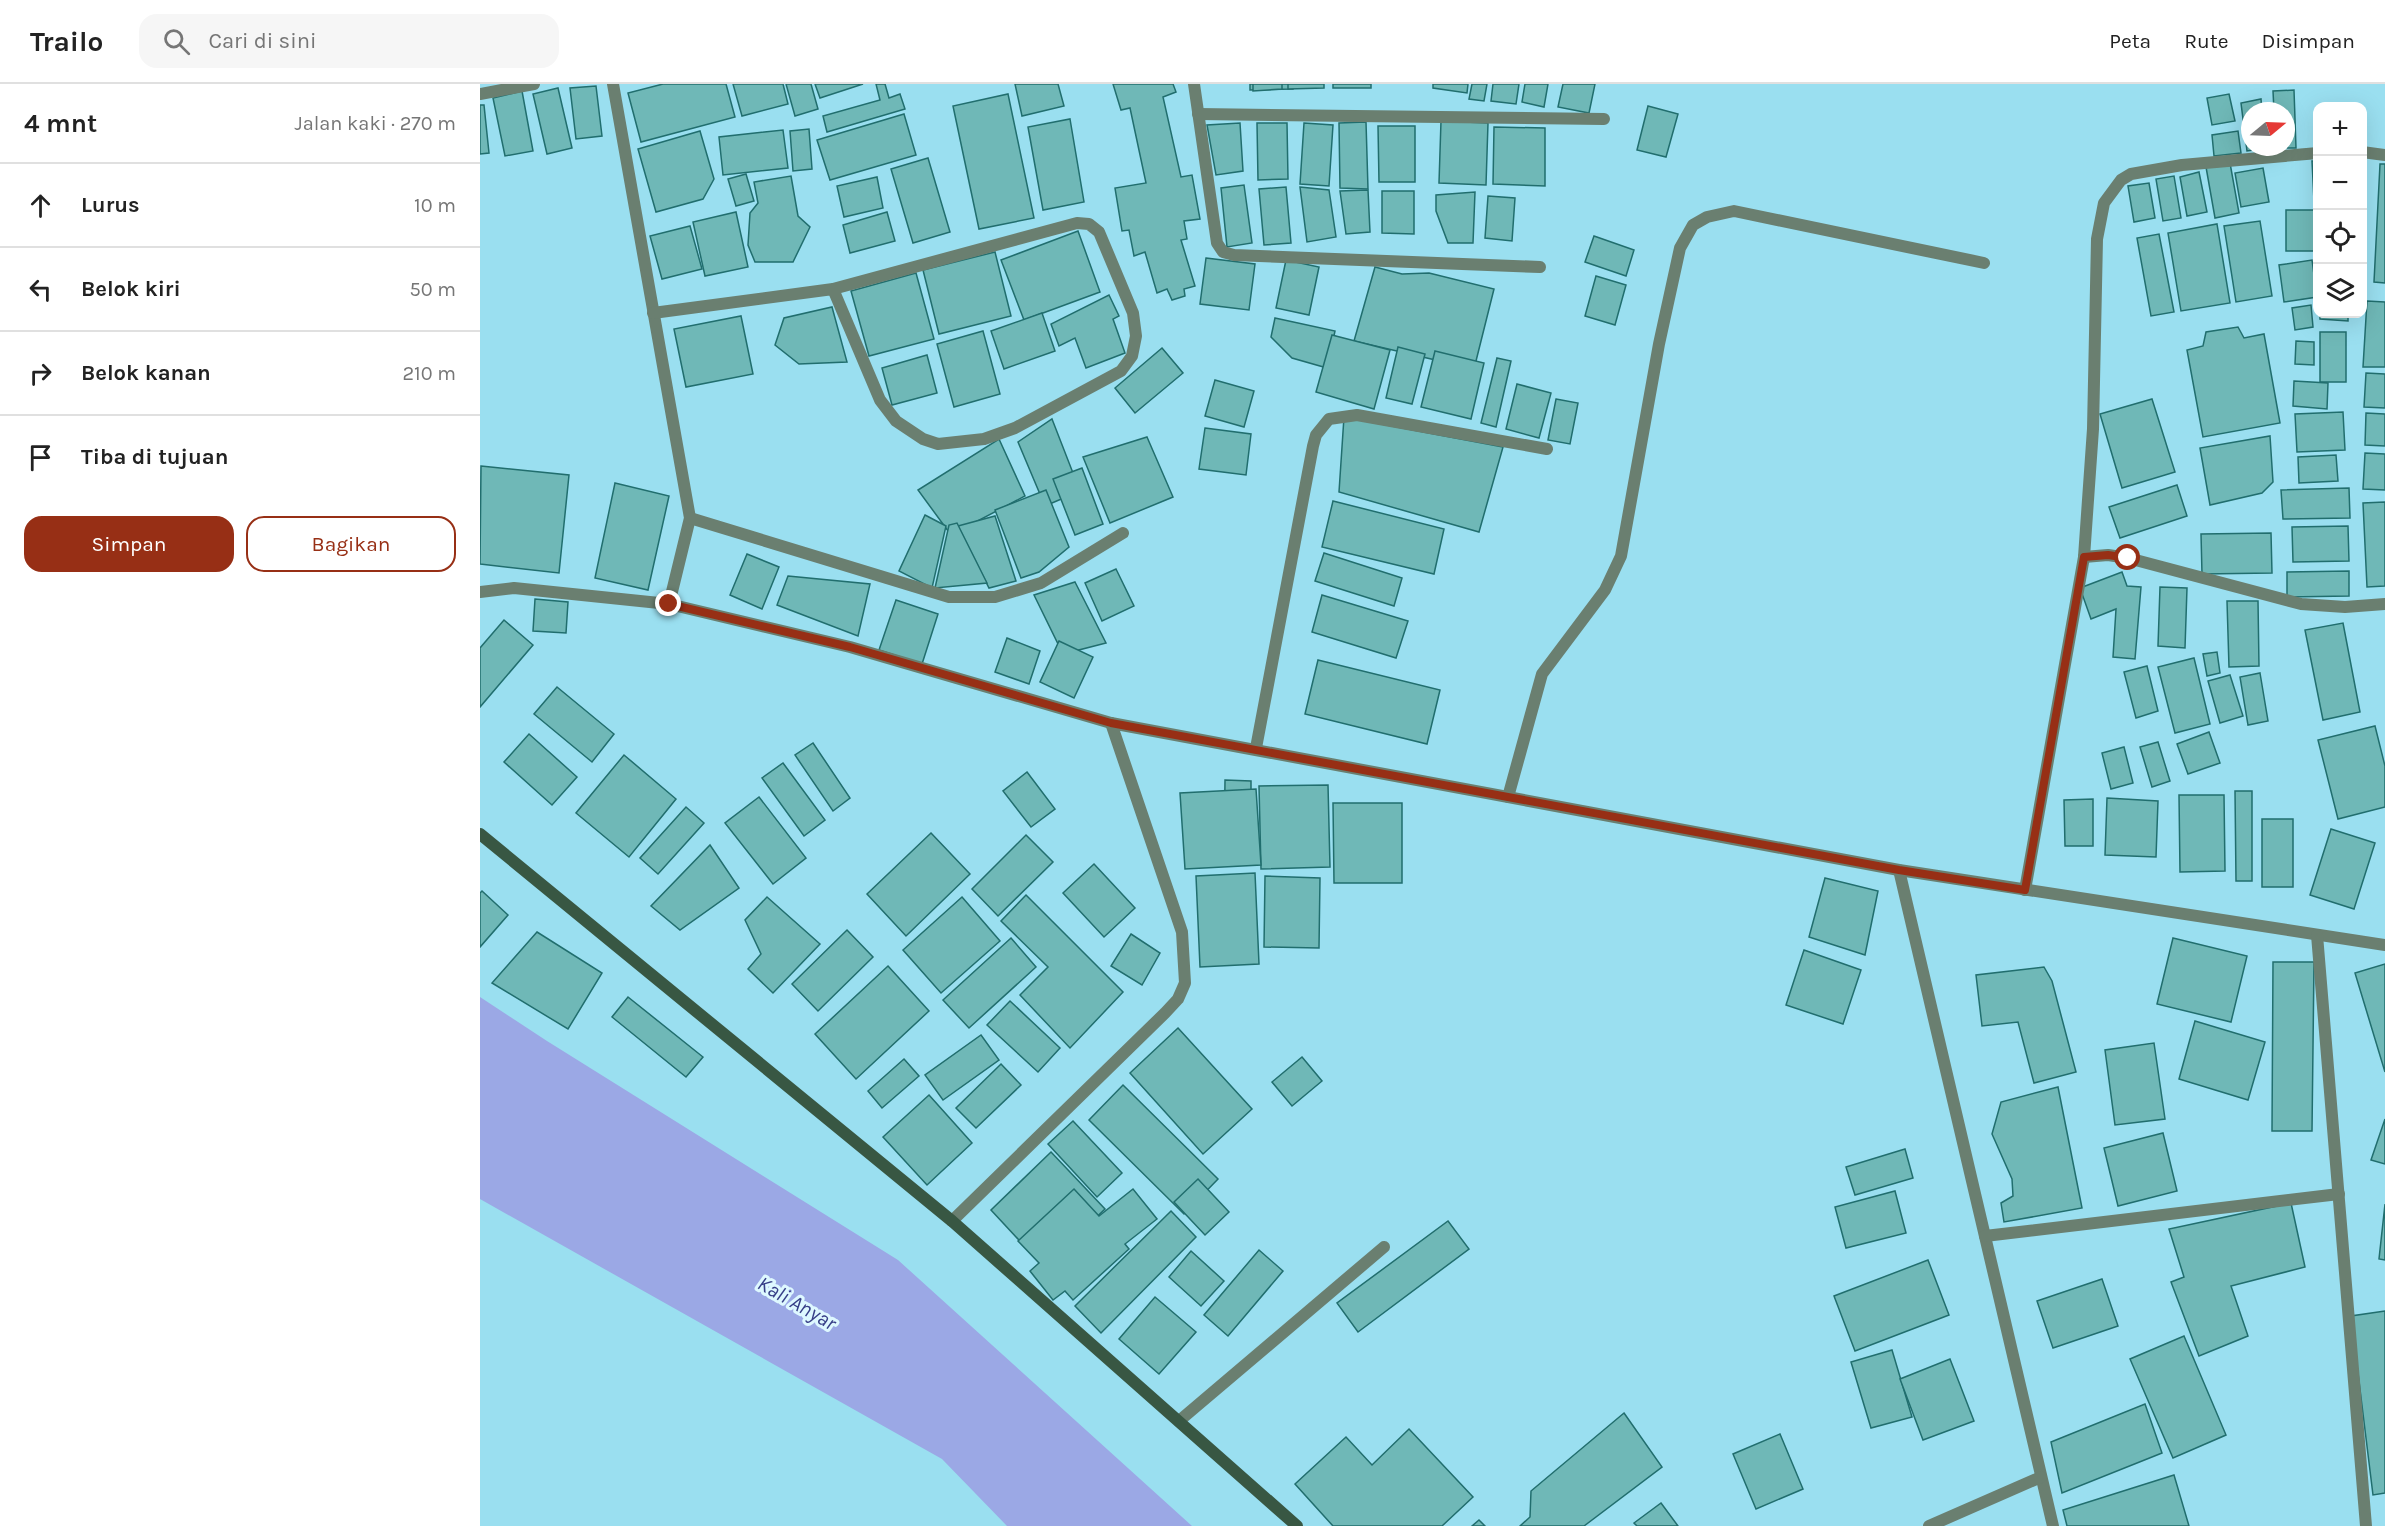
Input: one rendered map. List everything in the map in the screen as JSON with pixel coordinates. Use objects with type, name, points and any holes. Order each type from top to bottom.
[{"type":"street","points":[[480,94],[534,84]]},
{"type":"street","points":[[613,84],[690,518],[669,604]]},
{"type":"street","points":[[1194,84],[1217,243],[1223,252],[1234,255],[1540,267]]},
{"type":"street","points":[[1198,114],[1604,119]]},
{"type":"street","points":[[2025,890],[2084,557],[2093,429],[2097,239],[2104,203],[2121,180],[2131,174],[2182,165],[2313,153]]},
{"type":"street","points":[[2367,153],[2385,155]]},
{"type":"street","points":[[1508,796],[1542,674],[1605,590],[1621,556],[1661,334],[1680,248],[1693,225],[1707,218],[1734,211],[1984,263]]},
{"type":"street","points":[[653,313],[833,289],[1077,222],[1089,224],[1099,232],[1133,313],[1136,336],[1132,356],[1121,371],[1100,383],[1015,428],[984,439],[938,444],[923,439],[896,421],[880,400],[833,289]]},
{"type":"street","points":[[1256,748],[1313,446],[1316,435],[1329,419],[1357,415],[1547,450]]},
{"type":"street","points":[[690,518],[949,597],[995,597],[1041,583],[1123,533]]},
{"type":"street","points":[[2084,557],[2108,555],[2128,558],[2301,604],[2345,607],[2385,604]]},
{"type":"street","points":[[480,591],[514,588],[669,604],[850,647],[1111,723],[1256,748],[1899,870],[2385,945]]},
{"type":"street","points":[[952,1221],[1165,1013],[1178,999],[1185,983],[1182,932],[1111,723]]},
{"type":"street","points":[[480,834],[952,1221],[1297,1526]]},
{"type":"street","points":[[1899,870],[2053,1526]]},
{"type":"street","points":[[2317,935],[2366,1526]]},
{"type":"street","points":[[1985,1236],[2339,1194]]},
{"type":"street","points":[[1179,1421],[1384,1247]]},
{"type":"street","points":[[1929,1526],[2042,1477]]},
{"type":"water","name":"Kali Anyar","points":[[480,997],[898,1260],[1192,1526],[1007,1526],[942,1459],[480,1199]]},
{"type":"building","points":[[663,84],[726,84],[735,117],[641,142],[628,93]]},
{"type":"building","points":[[733,84],[783,84],[788,104],[742,116]]},
{"type":"building","points":[[786,84],[811,84],[818,109],[795,116]]},
{"type":"building","points":[[815,84],[863,84],[820,98]]},
{"type":"building","points":[[876,84],[885,84],[889,98],[900,94],[905,109],[827,132],[823,116],[880,100]]},
{"type":"building","points":[[1015,84],[1058,84],[1064,106],[1022,116]]},
{"type":"building","points":[[1113,84],[1173,84],[1176,92],[1163,97],[1181,177],[1192,175],[1200,219],[1184,221],[1187,239],[1181,240],[1195,286],[1184,289],[1185,296],[1172,300],[1167,289],[1157,293],[1145,252],[1134,256],[1129,230],[1122,231],[1115,188],[1146,183],[1130,108],[1121,110]]},
{"type":"building","points":[[1250,84],[1293,84],[1293,89],[1250,90]]},
{"type":"building","points":[[1253,84],[1282,84],[1282,89],[1253,91]]},
{"type":"building","points":[[1288,84],[1324,84],[1324,88],[1288,89]]},
{"type":"building","points":[[1333,84],[1371,84],[1371,88],[1333,88]]},
{"type":"building","points":[[1433,84],[1468,84],[1467,93],[1433,88]]},
{"type":"building","points":[[1472,84],[1487,84],[1484,101],[1469,99]]},
{"type":"building","points":[[1493,84],[1519,84],[1516,104],[1491,101]]},
{"type":"building","points":[[1525,84],[1548,84],[1544,107],[1522,102]]},
{"type":"building","points":[[1563,84],[1595,84],[1589,113],[1558,107]]},
{"type":"building","points":[[596,86],[602,136],[576,139],[570,88]]},
{"type":"building","points":[[558,88],[572,148],[547,154],[533,94]]},
{"type":"building","points":[[2294,90],[2294,102],[2274,102],[2273,91]]},
{"type":"building","points":[[522,91],[533,151],[505,156],[493,98]]},
{"type":"building","points":[[1008,94],[1034,218],[979,229],[953,106]]},
{"type":"building","points":[[2229,94],[2235,121],[2212,125],[2207,98]]},
{"type":"building","points":[[2261,99],[2261,102],[2246,102]]},
{"type":"building","points":[[480,105],[484,105],[489,153],[480,154]]},
{"type":"building","points":[[1648,106],[1678,114],[1666,157],[1637,150]]},
{"type":"building","points":[[904,114],[916,155],[830,180],[817,140]]},
{"type":"building","points":[[1070,119],[1084,202],[1043,210],[1028,127]]},
{"type":"building","points":[[1441,121],[1488,123],[1486,185],[1439,183]]},
{"type":"building","points":[[1366,122],[1368,189],[1340,188],[1339,123]]},
{"type":"building","points":[[1240,123],[1243,171],[1216,175],[1207,125]]},
{"type":"building","points":[[1257,123],[1287,123],[1288,179],[1258,180]]},
{"type":"building","points":[[1304,123],[1333,125],[1329,186],[1300,184]]},
{"type":"building","points":[[1378,126],[1415,126],[1415,182],[1379,182]]},
{"type":"building","points":[[1494,127],[1545,128],[1545,186],[1493,184]]},
{"type":"building","points":[[809,129],[812,169],[793,171],[790,131]]},
{"type":"building","points":[[783,130],[788,168],[723,175],[719,137]]},
{"type":"building","points":[[700,131],[714,179],[703,199],[656,212],[638,149]]},
{"type":"building","points":[[2238,131],[2241,153],[2214,156],[2212,135]]},
{"type":"building","points":[[928,158],[950,232],[913,243],[891,169]]},
{"type":"building","points":[[2230,163],[2239,213],[2215,218],[2206,167]]},
{"type":"building","points":[[2380,164],[2385,164],[2385,283],[2374,282]]},
{"type":"building","points":[[2263,168],[2269,202],[2241,207],[2235,173]]},
{"type":"building","points":[[2199,172],[2207,212],[2187,216],[2180,177]]},
{"type":"building","points":[[746,174],[754,201],[736,206],[728,179]]},
{"type":"building","points":[[791,176],[798,216],[810,227],[793,262],[755,262],[748,245],[750,213],[758,203],[754,182]]},
{"type":"building","points":[[2174,176],[2181,218],[2163,221],[2156,179]]},
{"type":"building","points":[[877,177],[883,208],[844,217],[837,186]]},
{"type":"building","points":[[2149,183],[2155,218],[2134,222],[2128,186]]},
{"type":"building","points":[[1244,185],[1252,243],[1227,247],[1221,188]]},
{"type":"building","points":[[1286,187],[1291,243],[1264,245],[1259,189]]},
{"type":"building","points":[[1300,187],[1329,190],[1336,237],[1307,242]]},
{"type":"building","points":[[1368,190],[1370,232],[1346,234],[1340,191]]},
{"type":"building","points":[[1382,191],[1414,191],[1414,234],[1382,233]]},
{"type":"building","points":[[1475,192],[1473,243],[1448,243],[1436,211],[1436,195]]},
{"type":"building","points":[[1488,196],[1515,198],[1512,241],[1485,238]]},
{"type":"building","points":[[2286,210],[2313,210],[2313,251],[2286,251]]},
{"type":"building","points":[[736,212],[748,267],[705,276],[693,222]]},
{"type":"building","points":[[887,212],[895,241],[850,253],[843,225]]},
{"type":"building","points":[[2260,221],[2272,296],[2236,302],[2224,226]]},
{"type":"building","points":[[2217,224],[2230,303],[2181,311],[2168,233]]},
{"type":"building","points":[[690,226],[702,269],[662,279],[650,236]]},
{"type":"building","points":[[1078,231],[1100,292],[1024,320],[1001,260]]},
{"type":"building","points":[[2159,234],[2174,312],[2151,316],[2137,238]]},
{"type":"building","points":[[1594,236],[1634,250],[1626,276],[1585,262]]},
{"type":"building","points":[[995,252],[1011,316],[939,334],[923,270]]},
{"type":"building","points":[[1206,258],[1255,264],[1249,310],[1200,304]]},
{"type":"building","points":[[1286,260],[1319,267],[1309,315],[1276,308]]},
{"type":"building","points":[[2312,260],[2313,298],[2284,302],[2279,265]]},
{"type":"building","points":[[1375,267],[1402,274],[1429,273],[1494,289],[1474,369],[1354,341]]},
{"type":"building","points":[[916,273],[934,339],[869,356],[851,291]]},
{"type":"building","points":[[1596,276],[1626,285],[1615,325],[1585,316]]},
{"type":"building","points":[[1109,295],[1119,316],[1113,319],[1125,353],[1086,368],[1075,338],[1059,346],[1051,324]]},
{"type":"building","points":[[2367,301],[2385,302],[2385,367],[2363,367]]},
{"type":"building","points":[[2311,305],[2313,327],[2295,330],[2292,308]]},
{"type":"building","points":[[832,307],[847,362],[799,364],[775,345],[784,318]]},
{"type":"building","points":[[1042,313],[1055,351],[1004,369],[991,331]]},
{"type":"building","points":[[741,316],[753,374],[686,387],[674,329]]},
{"type":"building","points":[[1275,318],[1335,331],[1327,368],[1292,358],[1271,337]]},
{"type":"building","points":[[2348,318],[2348,321],[2320,319]]},
{"type":"building","points":[[2238,327],[2244,338],[2264,334],[2280,423],[2203,437],[2187,350],[2203,346],[2206,332]]},
{"type":"building","points":[[983,331],[1000,394],[954,407],[937,344]]},
{"type":"building","points":[[2320,332],[2346,332],[2346,382],[2320,382]]},
{"type":"building","points":[[1332,335],[1390,350],[1374,409],[1316,392]]},
{"type":"building","points":[[2296,341],[2314,342],[2314,365],[2295,364]]},
{"type":"building","points":[[1398,347],[1425,354],[1412,404],[1386,398]]},
{"type":"building","points":[[1162,348],[1183,373],[1135,413],[1115,388]]},
{"type":"building","points":[[1435,351],[1484,363],[1471,419],[1421,407]]},
{"type":"building","points":[[927,355],[937,393],[892,405],[882,368]]},
{"type":"building","points":[[1497,358],[1511,361],[1496,427],[1481,423]]},
{"type":"building","points":[[2366,373],[2385,374],[2385,408],[2364,407]]},
{"type":"building","points":[[1215,380],[1254,391],[1244,427],[1205,416]]},
{"type":"building","points":[[2294,381],[2328,383],[2327,409],[2293,406]]},
{"type":"building","points":[[1517,384],[1551,393],[1539,438],[1506,429]]},
{"type":"building","points":[[1556,399],[1578,403],[1570,444],[1548,440]]},
{"type":"building","points":[[2152,399],[2175,472],[2122,488],[2100,414]]},
{"type":"building","points":[[2343,412],[2345,450],[2297,452],[2295,414]]},
{"type":"building","points":[[2366,413],[2385,414],[2385,446],[2365,445]]},
{"type":"building","points":[[1344,417],[1503,447],[1479,532],[1339,492]]},
{"type":"building","points":[[1052,419],[1080,491],[1045,506],[1018,442]]},
{"type":"building","points":[[1205,428],[1251,434],[1246,475],[1199,469]]},
{"type":"building","points":[[2270,436],[2273,482],[2262,493],[2210,505],[2200,448]]},
{"type":"building","points":[[1147,437],[1173,497],[1110,523],[1083,457]]},
{"type":"building","points":[[999,439],[1025,496],[951,535],[918,490]]},
{"type":"building","points":[[2365,453],[2385,454],[2385,490],[2363,489]]},
{"type":"building","points":[[2336,455],[2338,481],[2299,483],[2298,457]]},
{"type":"building","points":[[481,466],[569,475],[559,573],[480,564]]},
{"type":"building","points":[[1082,468],[1103,524],[1075,535],[1053,479]]},
{"type":"building","points":[[615,483],[669,496],[648,590],[595,578]]},
{"type":"building","points":[[2177,485],[2187,516],[2120,538],[2109,507]]},
{"type":"building","points":[[2349,488],[2350,518],[2283,519],[2281,490]]},
{"type":"building","points":[[1046,490],[1069,547],[1039,572],[1021,578],[995,510]]},
{"type":"building","points":[[1333,501],[1444,529],[1434,574],[1322,547]]},
{"type":"building","points":[[2385,502],[2385,586],[2367,587],[2363,503]]},
{"type":"building","points":[[925,515],[946,526],[932,588],[899,571]]},
{"type":"building","points":[[995,516],[1016,581],[989,588],[958,526]]},
{"type":"building","points":[[957,523],[987,583],[935,588],[949,525]]},
{"type":"building","points":[[2348,526],[2349,561],[2293,562],[2292,527]]},
{"type":"building","points":[[2271,533],[2272,573],[2202,574],[2201,534]]},
{"type":"building","points":[[1324,553],[1402,578],[1394,606],[1315,581]]},
{"type":"building","points":[[747,554],[779,567],[762,609],[730,595]]},
{"type":"building","points":[[1116,569],[1134,606],[1102,621],[1085,583]]},
{"type":"building","points":[[2349,571],[2349,596],[2287,597],[2287,572]]},
{"type":"building","points":[[2122,572],[2127,586],[2141,587],[2135,659],[2113,657],[2116,609],[2091,619],[2080,588]]},
{"type":"building","points":[[788,576],[870,584],[858,636],[777,605]]},
{"type":"building","points":[[1075,582],[1106,643],[1063,654],[1034,595]]},
{"type":"building","points":[[2160,587],[2187,588],[2185,648],[2158,646]]},
{"type":"building","points":[[1322,595],[1408,621],[1396,658],[1312,632]]},
{"type":"building","points":[[535,599],[568,602],[566,633],[533,631]]},
{"type":"building","points":[[896,600],[938,614],[922,664],[879,650]]},
{"type":"building","points":[[2227,601],[2258,601],[2259,666],[2229,667]]},
{"type":"building","points":[[504,620],[533,645],[480,707],[480,648]]},
{"type":"building","points":[[2343,623],[2360,712],[2323,720],[2305,630]]},
{"type":"building","points":[[1007,638],[1040,651],[1029,684],[995,672]]},
{"type":"building","points":[[1059,641],[1093,657],[1074,698],[1040,682]]},
{"type":"building","points":[[2217,652],[2220,673],[2207,676],[2203,654]]},
{"type":"building","points":[[2194,658],[2210,724],[2175,733],[2158,667]]},
{"type":"building","points":[[1318,660],[1440,690],[1427,744],[1305,714]]},
{"type":"building","points":[[2147,666],[2158,711],[2136,718],[2124,672]]},
{"type":"building","points":[[2260,673],[2268,721],[2248,725],[2240,677]]},
{"type":"building","points":[[2230,675],[2243,716],[2220,723],[2208,681]]},
{"type":"building","points":[[557,687],[614,734],[592,762],[534,714]]},
{"type":"building","points":[[2375,726],[2385,766],[2385,807],[2338,819],[2318,740]]},
{"type":"building","points":[[2209,732],[2220,763],[2188,774],[2177,744]]},
{"type":"building","points":[[529,734],[577,777],[552,805],[504,762]]},
{"type":"building","points":[[2158,742],[2170,781],[2152,787],[2140,747]]},
{"type":"building","points":[[813,743],[850,798],[833,811],[795,755]]},
{"type":"building","points":[[2124,747],[2133,783],[2111,789],[2102,753]]},
{"type":"building","points":[[624,755],[676,799],[629,857],[576,813]]},
{"type":"building","points":[[783,763],[825,820],[804,836],[762,778]]},
{"type":"building","points":[[1027,772],[1055,809],[1031,827],[1003,791]]},
{"type":"building","points":[[1225,780],[1251,781],[1251,863],[1224,862]]},
{"type":"building","points":[[1328,785],[1330,867],[1261,869],[1259,786]]},
{"type":"building","points":[[1256,789],[1261,865],[1185,869],[1180,793]]},
{"type":"building","points":[[2235,791],[2252,791],[2252,881],[2236,881]]},
{"type":"building","points":[[2179,795],[2224,795],[2225,871],[2180,872]]},
{"type":"building","points":[[759,797],[806,858],[773,884],[725,823]]},
{"type":"building","points":[[2107,798],[2158,801],[2156,857],[2105,855]]},
{"type":"building","points":[[2093,799],[2093,846],[2065,846],[2064,800]]},
{"type":"building","points":[[1333,803],[1402,803],[1402,883],[1334,883]]},
{"type":"building","points":[[686,807],[704,823],[658,874],[640,858]]},
{"type":"building","points":[[2262,819],[2293,819],[2293,887],[2262,887]]},
{"type":"building","points":[[2331,829],[2375,843],[2354,909],[2310,895]]},
{"type":"building","points":[[931,833],[970,874],[906,936],[867,894]]},
{"type":"building","points":[[1026,835],[1053,862],[998,916],[972,889]]},
{"type":"building","points":[[710,845],[739,888],[680,930],[651,906]]},
{"type":"building","points":[[1094,864],[1135,908],[1104,937],[1063,893]]},
{"type":"building","points":[[1255,873],[1259,964],[1200,967],[1196,876]]},
{"type":"building","points":[[1265,876],[1320,878],[1319,948],[1264,947]]},
{"type":"building","points":[[1825,878],[1878,891],[1865,955],[1809,937]]},
{"type":"building","points":[[482,891],[508,915],[480,947],[480,893]]},
{"type":"building","points":[[1026,895],[1123,992],[1070,1048],[1020,995],[1048,967],[1001,921]]},
{"type":"building","points":[[767,897],[820,944],[773,993],[748,969],[761,954],[745,920]]},
{"type":"building","points":[[962,897],[1000,941],[941,993],[903,950]]},
{"type":"building","points":[[847,930],[873,957],[818,1011],[792,984]]},
{"type":"building","points":[[537,932],[602,973],[568,1029],[492,983]]},
{"type":"building","points":[[1131,934],[1160,953],[1142,985],[1111,966]]},
{"type":"building","points":[[1011,938],[1036,967],[969,1028],[943,1000]]},
{"type":"building","points":[[2173,938],[2247,956],[2231,1022],[2157,1004]]},
{"type":"building","points":[[1804,950],[1861,970],[1843,1024],[1786,1005]]},
{"type":"building","points":[[2273,962],[2314,962],[2312,1131],[2272,1131]]},
{"type":"building","points":[[2385,964],[2385,1072],[2355,973]]},
{"type":"building","points":[[888,966],[929,1011],[856,1079],[815,1034]]},
{"type":"building","points":[[2044,967],[2052,981],[2076,1072],[2034,1083],[2018,1022],[1982,1026],[1976,975]]},
{"type":"building","points":[[628,997],[703,1057],[686,1077],[612,1017]]},
{"type":"building","points":[[1010,1001],[1060,1048],[1038,1072],[987,1025]]},
{"type":"building","points":[[2195,1021],[2265,1042],[2248,1100],[2179,1079]]},
{"type":"building","points":[[1178,1028],[1252,1109],[1203,1154],[1130,1073]]},
{"type":"building","points":[[981,1035],[999,1060],[943,1100],[925,1075]]},
{"type":"building","points":[[2154,1043],[2165,1119],[2115,1125],[2105,1050]]},
{"type":"building","points":[[1302,1057],[1322,1081],[1292,1106],[1272,1082]]},
{"type":"building","points":[[904,1059],[919,1076],[882,1108],[868,1091]]},
{"type":"building","points":[[1001,1064],[1021,1085],[976,1128],[956,1108]]},
{"type":"building","points":[[1123,1085],[1218,1179],[1184,1214],[1089,1120]]},
{"type":"building","points":[[2058,1087],[2082,1208],[2004,1222],[2001,1203],[2013,1196],[2012,1179],[1992,1134],[2001,1102]]},
{"type":"building","points":[[929,1095],[972,1143],[927,1185],[883,1137]]},
{"type":"building","points":[[2385,1119],[2385,1164],[2371,1160]]},
{"type":"building","points":[[1073,1121],[1122,1173],[1097,1197],[1048,1144]]},
{"type":"building","points":[[2163,1133],[2177,1191],[2118,1206],[2104,1148]]},
{"type":"building","points":[[1905,1149],[1913,1178],[1855,1195],[1846,1167]]},
{"type":"building","points":[[1051,1152],[1105,1209],[1044,1267],[991,1210]]},
{"type":"building","points":[[1198,1179],[1229,1212],[1205,1235],[1174,1202]]},
{"type":"building","points":[[1074,1189],[1099,1216],[1133,1189],[1157,1219],[1125,1244],[1129,1249],[1073,1300],[1065,1291],[1053,1300],[1030,1271],[1039,1263],[1018,1241]]},
{"type":"building","points":[[1895,1191],[1906,1233],[1846,1248],[1835,1207]]},
{"type":"building","points":[[2291,1203],[2305,1267],[2231,1286],[2248,1336],[2199,1356],[2171,1282],[2184,1277],[2169,1229]]},
{"type":"building","points":[[2385,1204],[2385,1260],[2379,1259]]},
{"type":"building","points":[[1171,1211],[1196,1237],[1101,1333],[1075,1306]]},
{"type":"building","points":[[1448,1221],[1469,1249],[1358,1332],[1337,1303]]},
{"type":"building","points":[[1259,1250],[1283,1271],[1228,1336],[1204,1315]]},
{"type":"building","points":[[1191,1251],[1224,1281],[1201,1306],[1169,1277]]},
{"type":"building","points":[[1928,1260],[1949,1315],[1855,1351],[1834,1296]]},
{"type":"building","points":[[2102,1279],[2118,1326],[2053,1348],[2037,1301]]},
{"type":"building","points":[[1155,1297],[1196,1332],[1159,1374],[1119,1339]]},
{"type":"building","points":[[2385,1311],[2385,1493],[2373,1495],[2351,1316]]},
{"type":"building","points":[[2184,1336],[2226,1435],[2173,1458],[2130,1359]]},
{"type":"building","points":[[1892,1350],[1912,1417],[1871,1428],[1851,1362]]},
{"type":"building","points":[[1950,1359],[1974,1421],[1923,1440],[1900,1379]]},
{"type":"building","points":[[2145,1404],[2162,1453],[2062,1493],[2051,1442]]},
{"type":"building","points":[[1624,1413],[1662,1467],[1584,1526],[1520,1526],[1530,1517],[1531,1491]]},
{"type":"building","points":[[1409,1429],[1473,1497],[1442,1526],[1333,1526],[1295,1484],[1346,1437],[1372,1465]]},
{"type":"building","points":[[1780,1434],[1803,1489],[1756,1509],[1733,1454]]},
{"type":"building","points":[[2174,1475],[2189,1526],[2067,1526],[2063,1510]]},
{"type":"building","points":[[1661,1503],[1678,1526],[1637,1526],[1634,1523]]},
{"type":"building","points":[[1479,1520],[1485,1526],[1472,1526]]},
{"type":"route","points":[[669,604],[850,647],[1111,723],[1256,748],[1899,870],[2025,890],[2084,557],[2108,555],[2128,558]]}]
